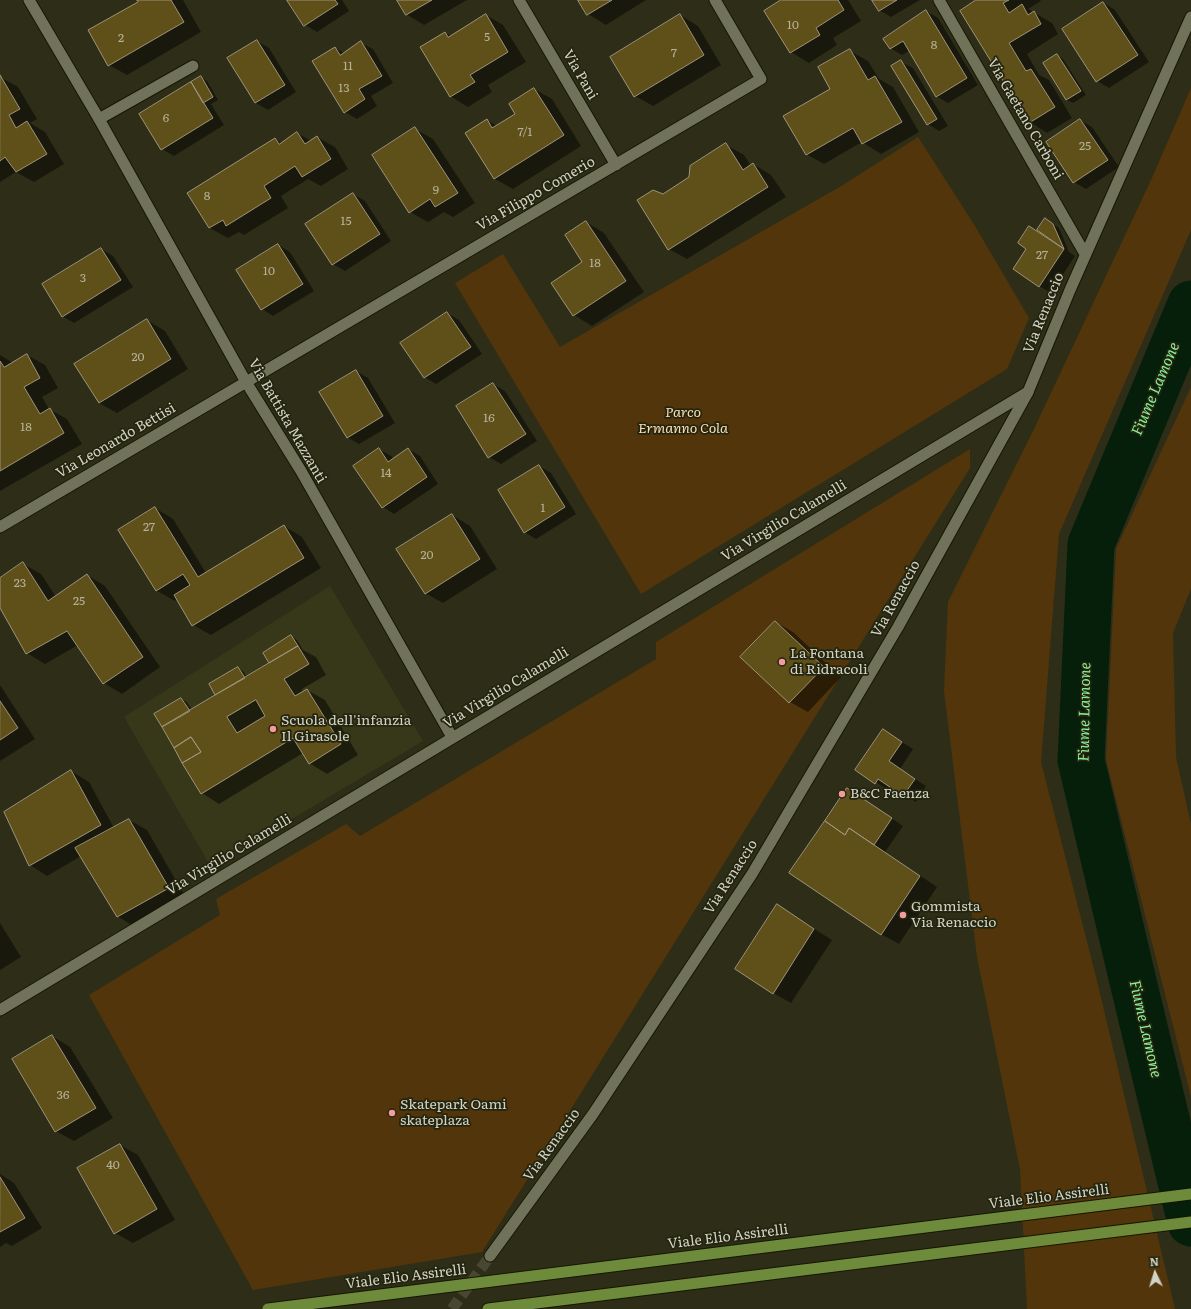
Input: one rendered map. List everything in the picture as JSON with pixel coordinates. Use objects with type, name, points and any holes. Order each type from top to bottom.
[{"type":"main road","name":"Viale Elio Assirelli","points":[[268,1309],[1191,1194]]},
{"type":"main road","points":[[488,1309],[1191,1222]]},
{"type":"street","name":"Via Battista Mazzanti","points":[[29,0],[99,119],[246,382],[301,471],[452,737]]},
{"type":"street","name":"Via Pani","points":[[520,0],[616,165]]},
{"type":"street","name":"Via Filippo Comerio","points":[[246,382],[761,79],[715,0]]},
{"type":"street","name":"Via Gaetano Carboni","points":[[939,0],[1085,254]]},
{"type":"street","name":"Via Renaccio","points":[[490,1256],[593,1114],[752,874],[898,627],[1028,392],[1085,254],[1191,17]]},
{"type":"street","points":[[99,119],[193,66]]},
{"type":"street","name":"Via Leonardo Bettisi","points":[[0,527],[246,382]]},
{"type":"street","name":"Via Virgilio Calamelli","points":[[0,1010],[1028,392]]},
{"type":"shaded area","name":"Scuola dell'infanzia Il Girasole","points":[[330,586],[423,741],[211,867],[124,717]]},
{"type":"green space","points":[[1191,88],[1191,230],[1059,534],[1041,762],[1097,981],[1175,1309],[1027,1309],[1020,1169],[977,957],[944,691],[948,602],[1034,429],[1152,178]]},
{"type":"green space","name":"Parco Ermanno Cola","points":[[918,137],[975,226],[1029,318],[1007,369],[641,594],[455,283],[503,254],[560,347],[843,185]]},
{"type":"green space","points":[[1191,387],[1191,589],[1173,633],[1176,757],[1191,824],[1191,1097],[1106,760],[1116,549]]},
{"type":"green space","points":[[970,449],[970,468],[482,1252],[253,1290],[89,995],[220,915],[216,899],[346,824],[360,836],[656,659],[656,642]]},
{"type":"building","points":[[137,0],[171,0],[184,22],[108,66],[88,30],[138,2]]},
{"type":"building","points":[[287,0],[335,0],[338,4],[304,26]]},
{"type":"building","points":[[397,0],[432,0],[406,15]]},
{"type":"building","points":[[578,0],[612,0],[587,15]]},
{"type":"building","points":[[781,0],[838,0],[844,10],[816,28],[820,35],[790,53],[764,11]]},
{"type":"building","points":[[872,0],[897,0],[879,11]]},
{"type":"building","points":[[976,0],[1009,0],[1003,3],[1009,13],[1022,4],[1028,15],[1034,11],[1041,24],[1009,43],[1026,71],[1031,69],[1055,107],[1029,123],[960,11]]},
{"type":"building","points":[[1103,2],[1138,55],[1096,82],[1062,29]]},
{"type":"building","points":[[926,10],[967,78],[936,97],[903,41],[890,49],[883,39]]},
{"type":"building","points":[[486,14],[508,52],[470,75],[475,82],[450,97],[420,47],[445,32],[448,37]]},
{"type":"building","points":[[680,14],[704,55],[634,97],[610,57]]},
{"type":"building","points":[[257,40],[285,85],[255,103],[227,58]]},
{"type":"building","points":[[361,41],[382,76],[359,89],[365,99],[344,113],[312,61],[335,47],[340,55]]},
{"type":"building","points":[[850,49],[868,80],[875,76],[902,122],[862,144],[853,128],[806,155],[783,116],[830,89],[818,67]]},
{"type":"building","points":[[1057,54],[1081,91],[1066,100],[1043,63]]},
{"type":"building","points":[[901,60],[937,119],[927,125],[891,66]]},
{"type":"building","points":[[0,75],[20,109],[9,115],[16,128],[27,121],[47,154],[16,172],[5,157],[0,161]]},
{"type":"building","points":[[201,76],[213,97],[203,103],[191,82]]},
{"type":"building","points":[[191,82],[213,118],[161,150],[139,114]]},
{"type":"building","points":[[534,88],[564,135],[494,179],[465,133],[487,119],[492,128],[515,114],[509,104]]},
{"type":"building","points":[[1080,119],[1108,160],[1073,183],[1046,142]]},
{"type":"building","points":[[415,127],[458,193],[435,207],[430,199],[409,213],[372,155]]},
{"type":"building","points":[[297,132],[305,144],[317,136],[331,159],[302,177],[295,166],[264,186],[271,198],[226,226],[223,220],[209,228],[187,193],[275,138],[279,144]]},
{"type":"building","points":[[726,143],[743,170],[753,163],[768,187],[668,250],[637,200],[653,190],[663,194],[689,177],[690,166]]},
{"type":"building","points":[[353,193],[380,234],[332,265],[305,224]]},
{"type":"building","points":[[1045,218],[1053,224],[1064,249],[1037,230]]},
{"type":"building","points":[[586,221],[626,281],[573,316],[551,283],[582,262],[565,235]]},
{"type":"building","points":[[1029,226],[1064,249],[1039,287],[1013,269],[1026,249],[1018,243]]},
{"type":"building","points":[[278,244],[303,284],[261,310],[236,270]]},
{"type":"building","points":[[101,248],[121,280],[62,317],[42,284]]},
{"type":"building","points":[[447,312],[471,347],[424,378],[400,343]]},
{"type":"building","points":[[147,319],[171,359],[99,403],[74,364]]},
{"type":"building","points":[[27,354],[40,378],[24,387],[40,414],[50,408],[64,433],[0,471],[0,361],[4,367]]},
{"type":"building","points":[[356,370],[383,416],[347,438],[319,392]]},
{"type":"building","points":[[493,383],[526,434],[488,458],[456,406]]},
{"type":"building","points":[[379,448],[388,462],[408,448],[427,477],[382,508],[353,466]]},
{"type":"building","points":[[539,465],[565,507],[524,533],[498,490]]},
{"type":"building","points":[[155,507],[198,577],[284,525],[304,558],[192,626],[174,595],[190,585],[183,574],[156,591],[118,530]]},
{"type":"building","points":[[452,514],[480,559],[425,594],[396,549]]},
{"type":"building","points":[[23,562],[48,601],[87,574],[143,657],[103,684],[67,631],[26,654],[0,608],[0,578]]},
{"type":"building","name":"La Fontana di Ridracoli","points":[[775,621],[824,667],[789,703],[740,657]]},
{"type":"building","points":[[291,635],[298,646],[269,663],[263,653]]},
{"type":"building","points":[[298,646],[309,664],[284,679],[295,696],[307,689],[341,744],[309,764],[293,738],[201,794],[182,763],[201,752],[191,737],[174,748],[162,727]],"holes":[[[256,700],[265,716],[237,733],[227,717]]]},
{"type":"building","points":[[238,667],[245,678],[215,695],[209,684]]},
{"type":"building","points":[[181,698],[190,711],[162,727],[154,714]]},
{"type":"building","points":[[0,701],[18,728],[0,740]]},
{"type":"building","points":[[883,729],[902,742],[889,761],[915,779],[903,796],[878,779],[875,784],[855,770]]},
{"type":"building","points":[[191,737],[201,752],[182,763],[174,748]]},
{"type":"building","points":[[71,770],[101,825],[29,866],[4,812]]},
{"type":"building","points":[[847,788],[892,818],[874,845],[849,828],[845,835],[825,821]]},
{"type":"building","points":[[129,819],[169,888],[117,917],[75,848]]},
{"type":"building","points":[[825,821],[845,835],[849,828],[920,876],[881,935],[789,873]]},
{"type":"building","points":[[777,904],[814,929],[773,994],[735,969]]},
{"type":"building","points":[[52,1035],[96,1108],[55,1132],[12,1059]]},
{"type":"building","points":[[120,1144],[157,1209],[114,1234],[77,1168]]},
{"type":"building","points":[[0,1177],[25,1218],[0,1232]]},
{"type":"waterway","name":"Fiume Lamone","points":[[1191,304],[1091,544],[1081,760],[1191,1223]]},
{"type":"tunnel","points":[[452,1309],[490,1256]]},
{"type":"place","name":"La Fontana di Ridracoli","points":[[782,662]]},
{"type":"place","name":"Scuola dell'infanzia Il Girasole","points":[[273,729]]},
{"type":"place","name":"B&C Faenza","points":[[842,794]]},
{"type":"place","name":"Gommista Via Renaccio","points":[[903,915]]},
{"type":"place","name":"Skatepark Oami skateplaza","points":[[392,1113]]}]
